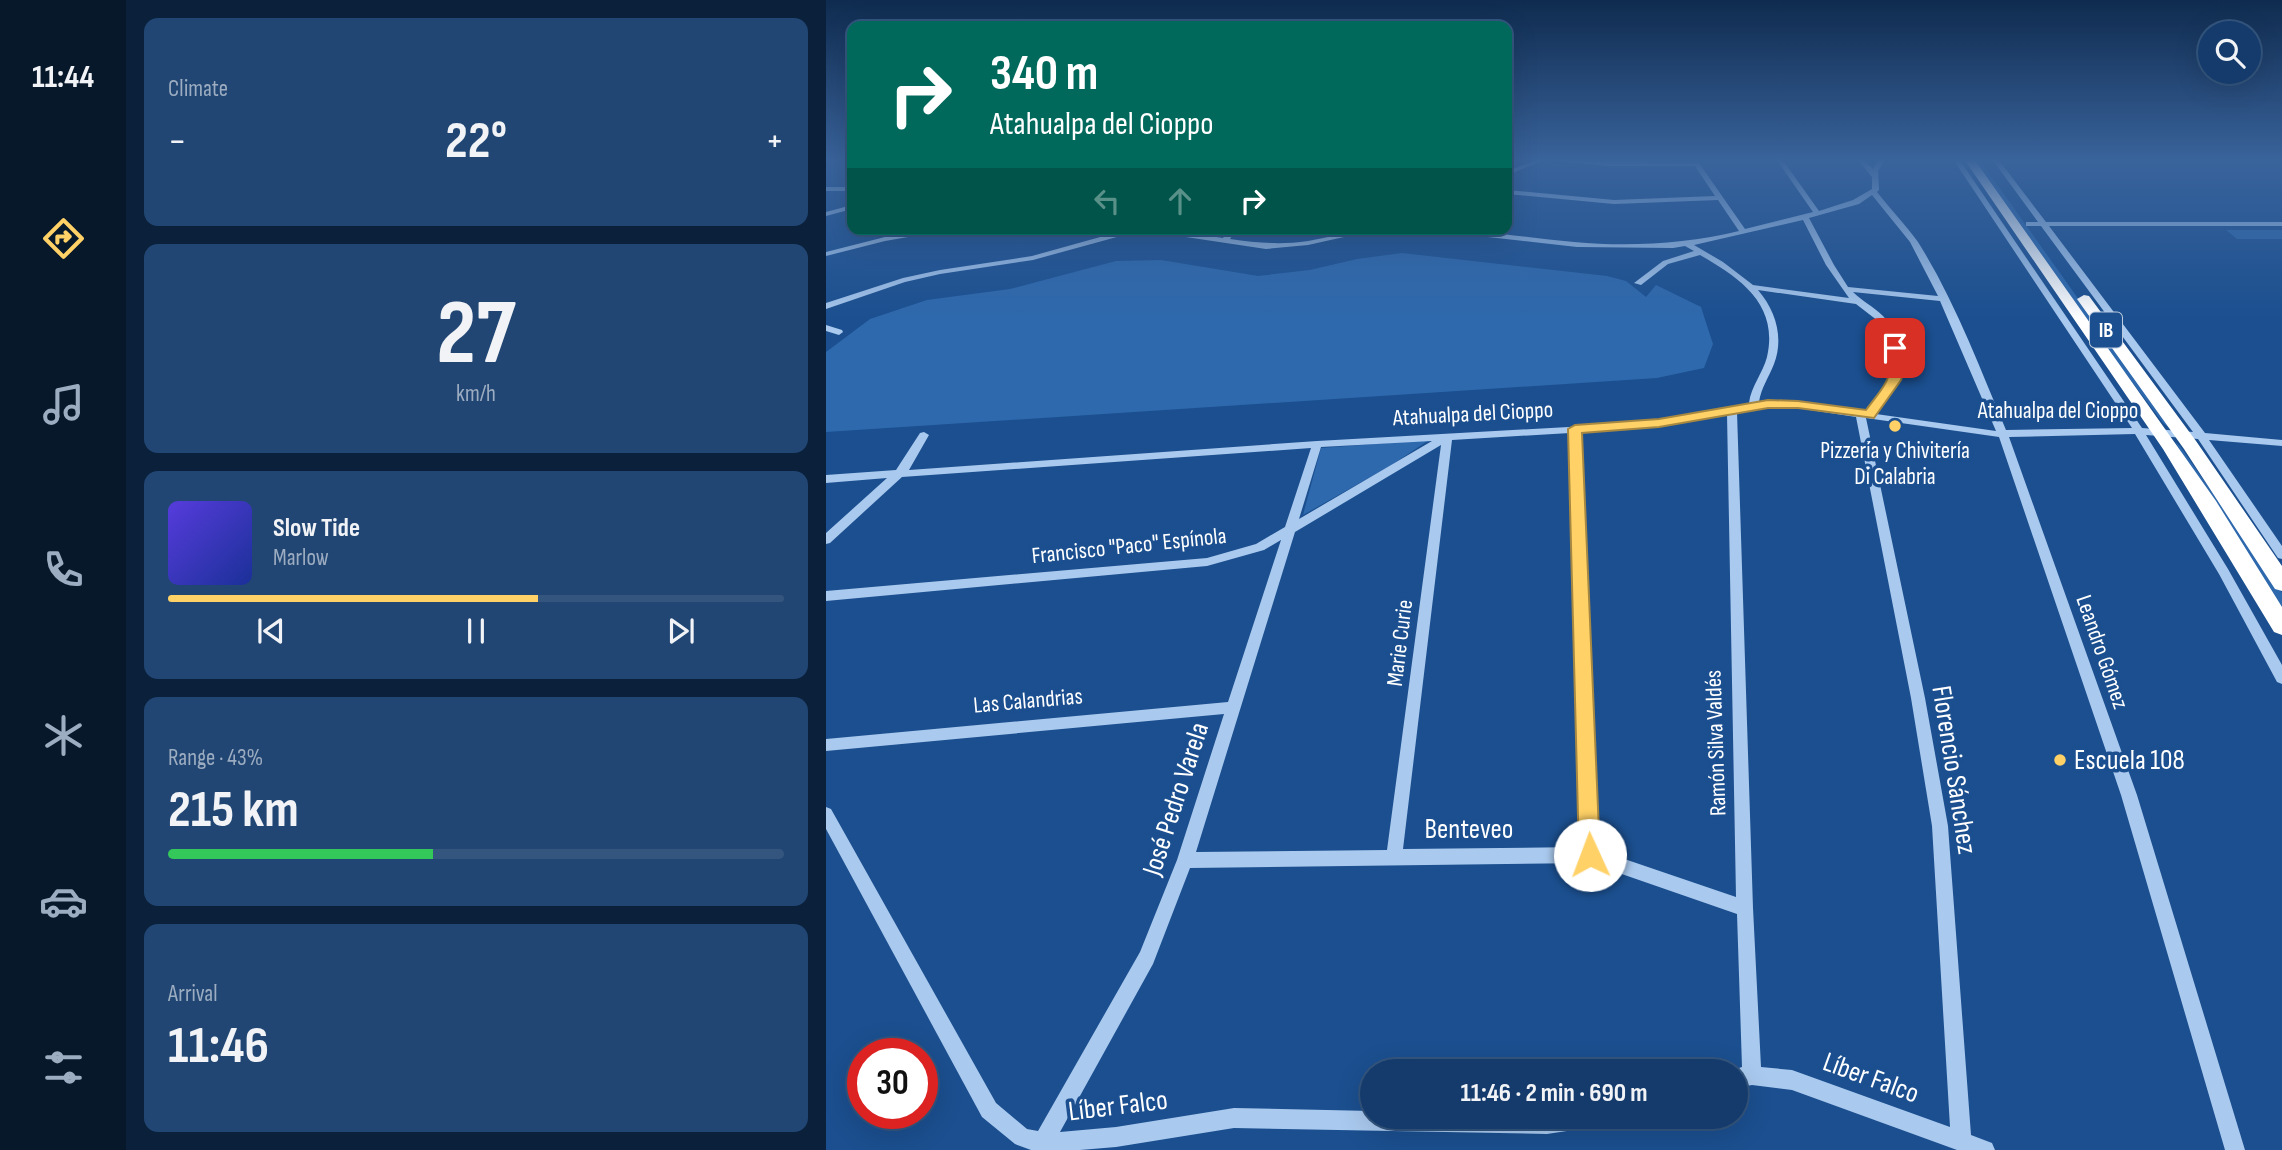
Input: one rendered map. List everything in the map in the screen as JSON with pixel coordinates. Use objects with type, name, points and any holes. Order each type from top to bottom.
[{"type":"highway","name":"IB","points":[[2007,213],[2205,498],[2282,626]]},
{"type":"highway","name":"IB","points":[[2027,213],[2192,436],[2282,583]]},
{"type":"street","points":[[1729,213],[1743,232]]},
{"type":"street","points":[[1490,235],[1592,246],[1687,244],[1817,213]]},
{"type":"street","name":"Leandro Gómez","points":[[1890,213],[1913,241],[1945,299],[2003,435],[2120,769],[2235,1150]]},
{"type":"street","points":[[1992,213],[2132,420],[2224,572],[2282,678]]},
{"type":"street","points":[[2029,213],[2036,224],[2282,224]]},
{"type":"street","points":[[1805,217],[1845,289],[1885,324],[1898,358],[1898,370],[1891,388],[1865,414]]},
{"type":"street","points":[[826,254],[911,235]]},
{"type":"street","points":[[826,306],[922,276],[1033,258],[1112,235]]},
{"type":"street","points":[[1190,235],[1266,247],[1335,235]]},
{"type":"street","points":[[1225,241],[1229,235]]},
{"type":"street","points":[[1687,244],[1754,287],[1857,302]]},
{"type":"street","points":[[1638,283],[1667,261],[1701,253]]},
{"type":"street","points":[[1754,287],[1770,319],[1773,343],[1771,357],[1754,395],[1754,405]]},
{"type":"street","points":[[1845,289],[1945,299]]},
{"type":"street","points":[[826,328],[839,332]]},
{"type":"street","name":"Atahualpa del Cioppo","points":[[826,479],[1659,423],[1754,405],[1784,403],[2003,435],[2137,431],[2282,443]]},
{"type":"street","name":"Ramón Silva Valdés","points":[[1731,410],[1745,908],[1744,1059]]},
{"type":"street","name":"Florencio Sánchez","points":[[1865,414],[1940,826],[1961,1140]]},
{"type":"street","points":[[1575,429],[1590,855]]},
{"type":"street","points":[[826,540],[903,470],[924,435]]},
{"type":"street","name":"Francisco \"Paco\" Espínola","points":[[826,596],[1207,562],[1260,547],[1447,436]]},
{"type":"street","name":"Marie Curie","points":[[1394,855],[1447,436]]},
{"type":"street","points":[[2192,436],[2282,555]]},
{"type":"street","name":"José Pedro Varela","points":[[1041,1146],[1147,958],[1185,860],[1317,444]]},
{"type":"street","name":"Las Calandrias","points":[[826,744],[1234,707]]},
{"type":"street","name":"Líber Falco","points":[[826,814],[989,1110],[1023,1137],[1041,1146],[1234,1118],[1360,1121]]},
{"type":"street","name":"Benteveo","points":[[1185,860],[1394,855],[1590,855],[1745,908]]},
{"type":"street","name":"Líber Falco","points":[[1748,1077],[1792,1080],[1984,1150]]},
{"type":"shaded area","points":[[2010,213],[2017,213],[2170,428],[2163,423],[2085,320]]},
{"type":"shaded area","points":[[2226,230],[2282,230],[2282,239],[2237,239]]},
{"type":"shaded area","points":[[1402,253],[1607,276],[1626,281],[1646,297],[1656,285],[1701,307],[1713,344],[1704,368],[1657,378],[826,432],[826,352],[870,319],[927,300],[1010,289],[1116,261],[1161,260],[1258,276],[1310,270],[1357,259]]},
{"type":"shaded area","points":[[1429,440],[1390,466],[1303,515],[1321,448]]},
{"type":"shaded area","points":[[2175,442],[2282,593],[2282,616]]},
{"type":"place","name":"Pizzería y Chivitería Di Calabria","points":[[1895,426]]},
{"type":"place","name":"Escuela 108","points":[[2060,760]]},
{"type":"route","points":[[1590,855],[1575,429],[1659,423],[1754,405],[1784,403],[1870,415],[1895,380],[1898,370],[1895,348]]}]
